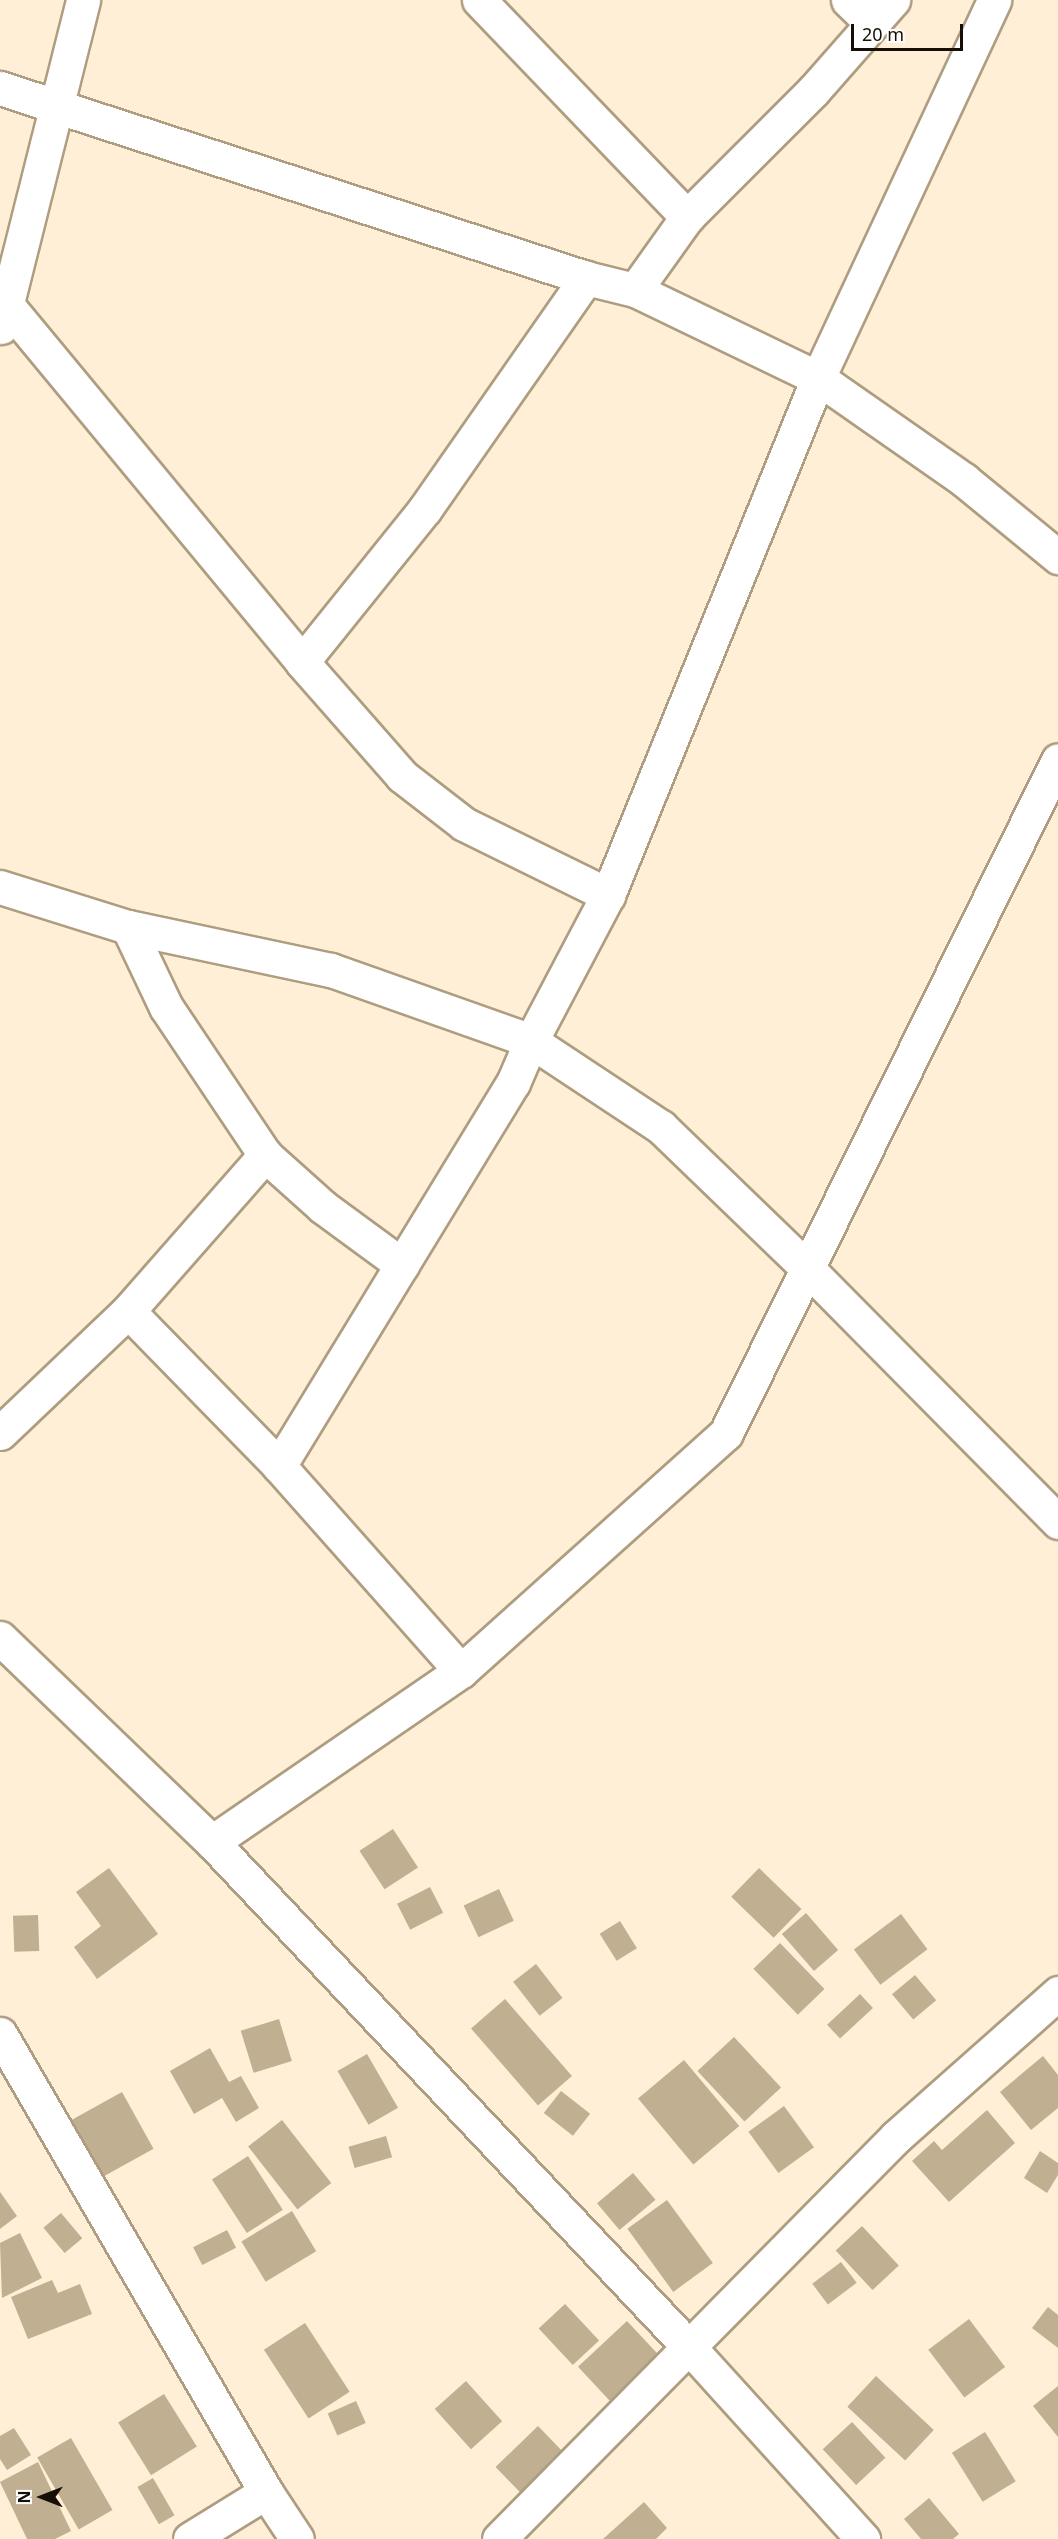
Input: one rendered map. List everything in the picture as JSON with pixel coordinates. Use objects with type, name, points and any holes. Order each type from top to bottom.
[{"type":"street","points":[[83,0],[3,318],[402,776],[464,824],[608,895]]},
{"type":"street","points":[[480,0],[687,217]]},
{"type":"street","points":[[279,1466],[513,1083],[531,1041],[608,895],[818,378],[994,0]]},
{"type":"street","points":[[635,290],[687,217],[814,90],[870,7]]},
{"type":"street","points":[[0,88],[586,278],[635,290],[818,378],[964,480],[1058,557]]},
{"type":"street","points":[[302,662],[425,509],[586,278]]},
{"type":"street","points":[[212,1842],[461,1671],[726,1433],[1058,760]]},
{"type":"street","points":[[0,887],[128,927],[331,970],[531,1041],[661,1127],[808,1269],[1058,1522]]},
{"type":"street","points":[[128,927],[166,1007],[265,1155],[323,1207],[402,1265]]},
{"type":"street","points":[[0,1433],[128,1311],[265,1155]]},
{"type":"street","points":[[128,1311],[279,1466],[461,1671]]},
{"type":"street","points":[[0,1638],[212,1842],[688,2346],[863,2539]]},
{"type":"street","points":[[499,2539],[896,2137],[1058,1993]]},
{"type":"street","points":[[0,2034],[266,2492],[297,2539]]},
{"type":"street","points":[[190,2539],[266,2492]]},
{"type":"building","points":[[393,1829],[418,1868],[385,1889],[359,1851]]},
{"type":"building","points":[[109,1868],[158,1934],[97,1979],[74,1947],[101,1926],[76,1892]]},
{"type":"building","points":[[759,1868],[801,1909],[774,1938],[731,1897]]},
{"type":"building","points":[[430,1887],[443,1913],[410,1930],[397,1904]]},
{"type":"building","points":[[499,1889],[514,1921],[478,1937],[464,1905]]},
{"type":"building","points":[[806,1913],[838,1950],[814,1971],[782,1934]]},
{"type":"building","points":[[901,1914],[927,1949],[880,1985],[854,1950]]},
{"type":"building","points":[[38,1915],[39,1951],[14,1952],[13,1916]]},
{"type":"building","points":[[620,1921],[637,1948],[617,1961],[600,1934]]},
{"type":"building","points":[[780,1943],[824,1989],[798,2015],[753,1969]]},
{"type":"building","points":[[536,1964],[562,1998],[540,2016],[513,1982]]},
{"type":"building","points":[[915,1975],[936,2000],[913,2020],[892,1994]]},
{"type":"building","points":[[860,1994],[873,2008],[840,2039],[827,2025]]},
{"type":"building","points":[[505,1999],[572,2076],[538,2106],[471,2029]]},
{"type":"building","points":[[279,2019],[292,2061],[254,2073],[241,2031]]},
{"type":"building","points":[[734,2037],[781,2087],[744,2122],[697,2071]]},
{"type":"building","points":[[210,2048],[229,2082],[241,2076],[259,2108],[236,2122],[222,2098],[194,2114],[170,2071]]},
{"type":"building","points":[[367,2054],[398,2108],[369,2125],[338,2071]]},
{"type":"building","points":[[1043,2056],[1058,2075],[1058,2108],[1031,2130],[1000,2092]]},
{"type":"building","points":[[684,2060],[739,2126],[693,2164],[638,2099]]},
{"type":"building","points":[[561,2091],[590,2114],[573,2136],[544,2113]]},
{"type":"building","points":[[122,2092],[154,2149],[96,2181],[64,2124]]},
{"type":"building","points":[[784,2106],[814,2147],[778,2173],[748,2132]]},
{"type":"building","points":[[987,2110],[1015,2143],[949,2202],[912,2161],[934,2141],[942,2150]]},
{"type":"building","points":[[282,2120],[331,2183],[297,2210],[248,2146]]},
{"type":"building","points":[[386,2136],[392,2157],[355,2168],[349,2147]]},
{"type":"building","points":[[1040,2151],[1058,2163],[1058,2175],[1047,2193],[1024,2178]]},
{"type":"building","points":[[248,2156],[283,2210],[247,2233],[212,2179]]},
{"type":"building","points":[[633,2173],[655,2200],[619,2230],[597,2203]]},
{"type":"building","points":[[0,2192],[17,2216],[0,2229]]},
{"type":"building","points":[[667,2200],[713,2263],[673,2292],[627,2229]]},
{"type":"building","points":[[292,2211],[316,2251],[266,2282],[241,2241]]},
{"type":"building","points":[[61,2213],[82,2238],[65,2253],[43,2228]]},
{"type":"building","points":[[862,2226],[899,2265],[872,2290],[836,2251]]},
{"type":"building","points":[[227,2230],[236,2248],[202,2265],[193,2247]]},
{"type":"building","points":[[20,2233],[42,2278],[2,2298],[0,2243]]},
{"type":"building","points":[[841,2262],[857,2283],[828,2304],[812,2284]]},
{"type":"building","points":[[52,2280],[58,2293],[80,2284],[92,2314],[28,2339],[11,2297]]},
{"type":"building","points":[[565,2304],[599,2341],[573,2365],[539,2329]]},
{"type":"building","points":[[1048,2307],[1058,2315],[1058,2348],[1032,2328]]},
{"type":"building","points":[[969,2319],[1005,2367],[964,2398],[928,2350]]},
{"type":"building","points":[[627,2321],[662,2359],[613,2405],[578,2367]]},
{"type":"building","points":[[305,2323],[350,2392],[309,2418],[264,2350]]},
{"type":"building","points":[[876,2376],[934,2430],[905,2461],[847,2407]]},
{"type":"building","points":[[466,2381],[502,2421],[471,2449],[435,2409]]},
{"type":"building","points":[[1058,2386],[1058,2437],[1033,2406]]},
{"type":"building","points":[[164,2394],[197,2447],[151,2475],[118,2423]]},
{"type":"building","points":[[356,2401],[366,2423],[337,2436],[328,2414]]},
{"type":"building","points":[[852,2422],[885,2458],[856,2485],[823,2449]]},
{"type":"building","points":[[538,2426],[566,2455],[523,2496],[496,2467]]},
{"type":"building","points":[[14,2428],[31,2455],[7,2470],[0,2459],[0,2436]]},
{"type":"building","points":[[985,2432],[1016,2481],[983,2502],[952,2453]]},
{"type":"building","points":[[71,2438],[112,2510],[79,2529],[37,2458]]},
{"type":"building","points":[[38,2462],[71,2531],[55,2539],[27,2539],[0,2482]]},
{"type":"building","points":[[153,2478],[174,2515],[159,2524],[137,2487]]},
{"type":"building","points":[[929,2498],[959,2534],[953,2539],[921,2539],[904,2519]]},
{"type":"building","points":[[644,2502],[667,2528],[656,2539],[603,2539]]}]
